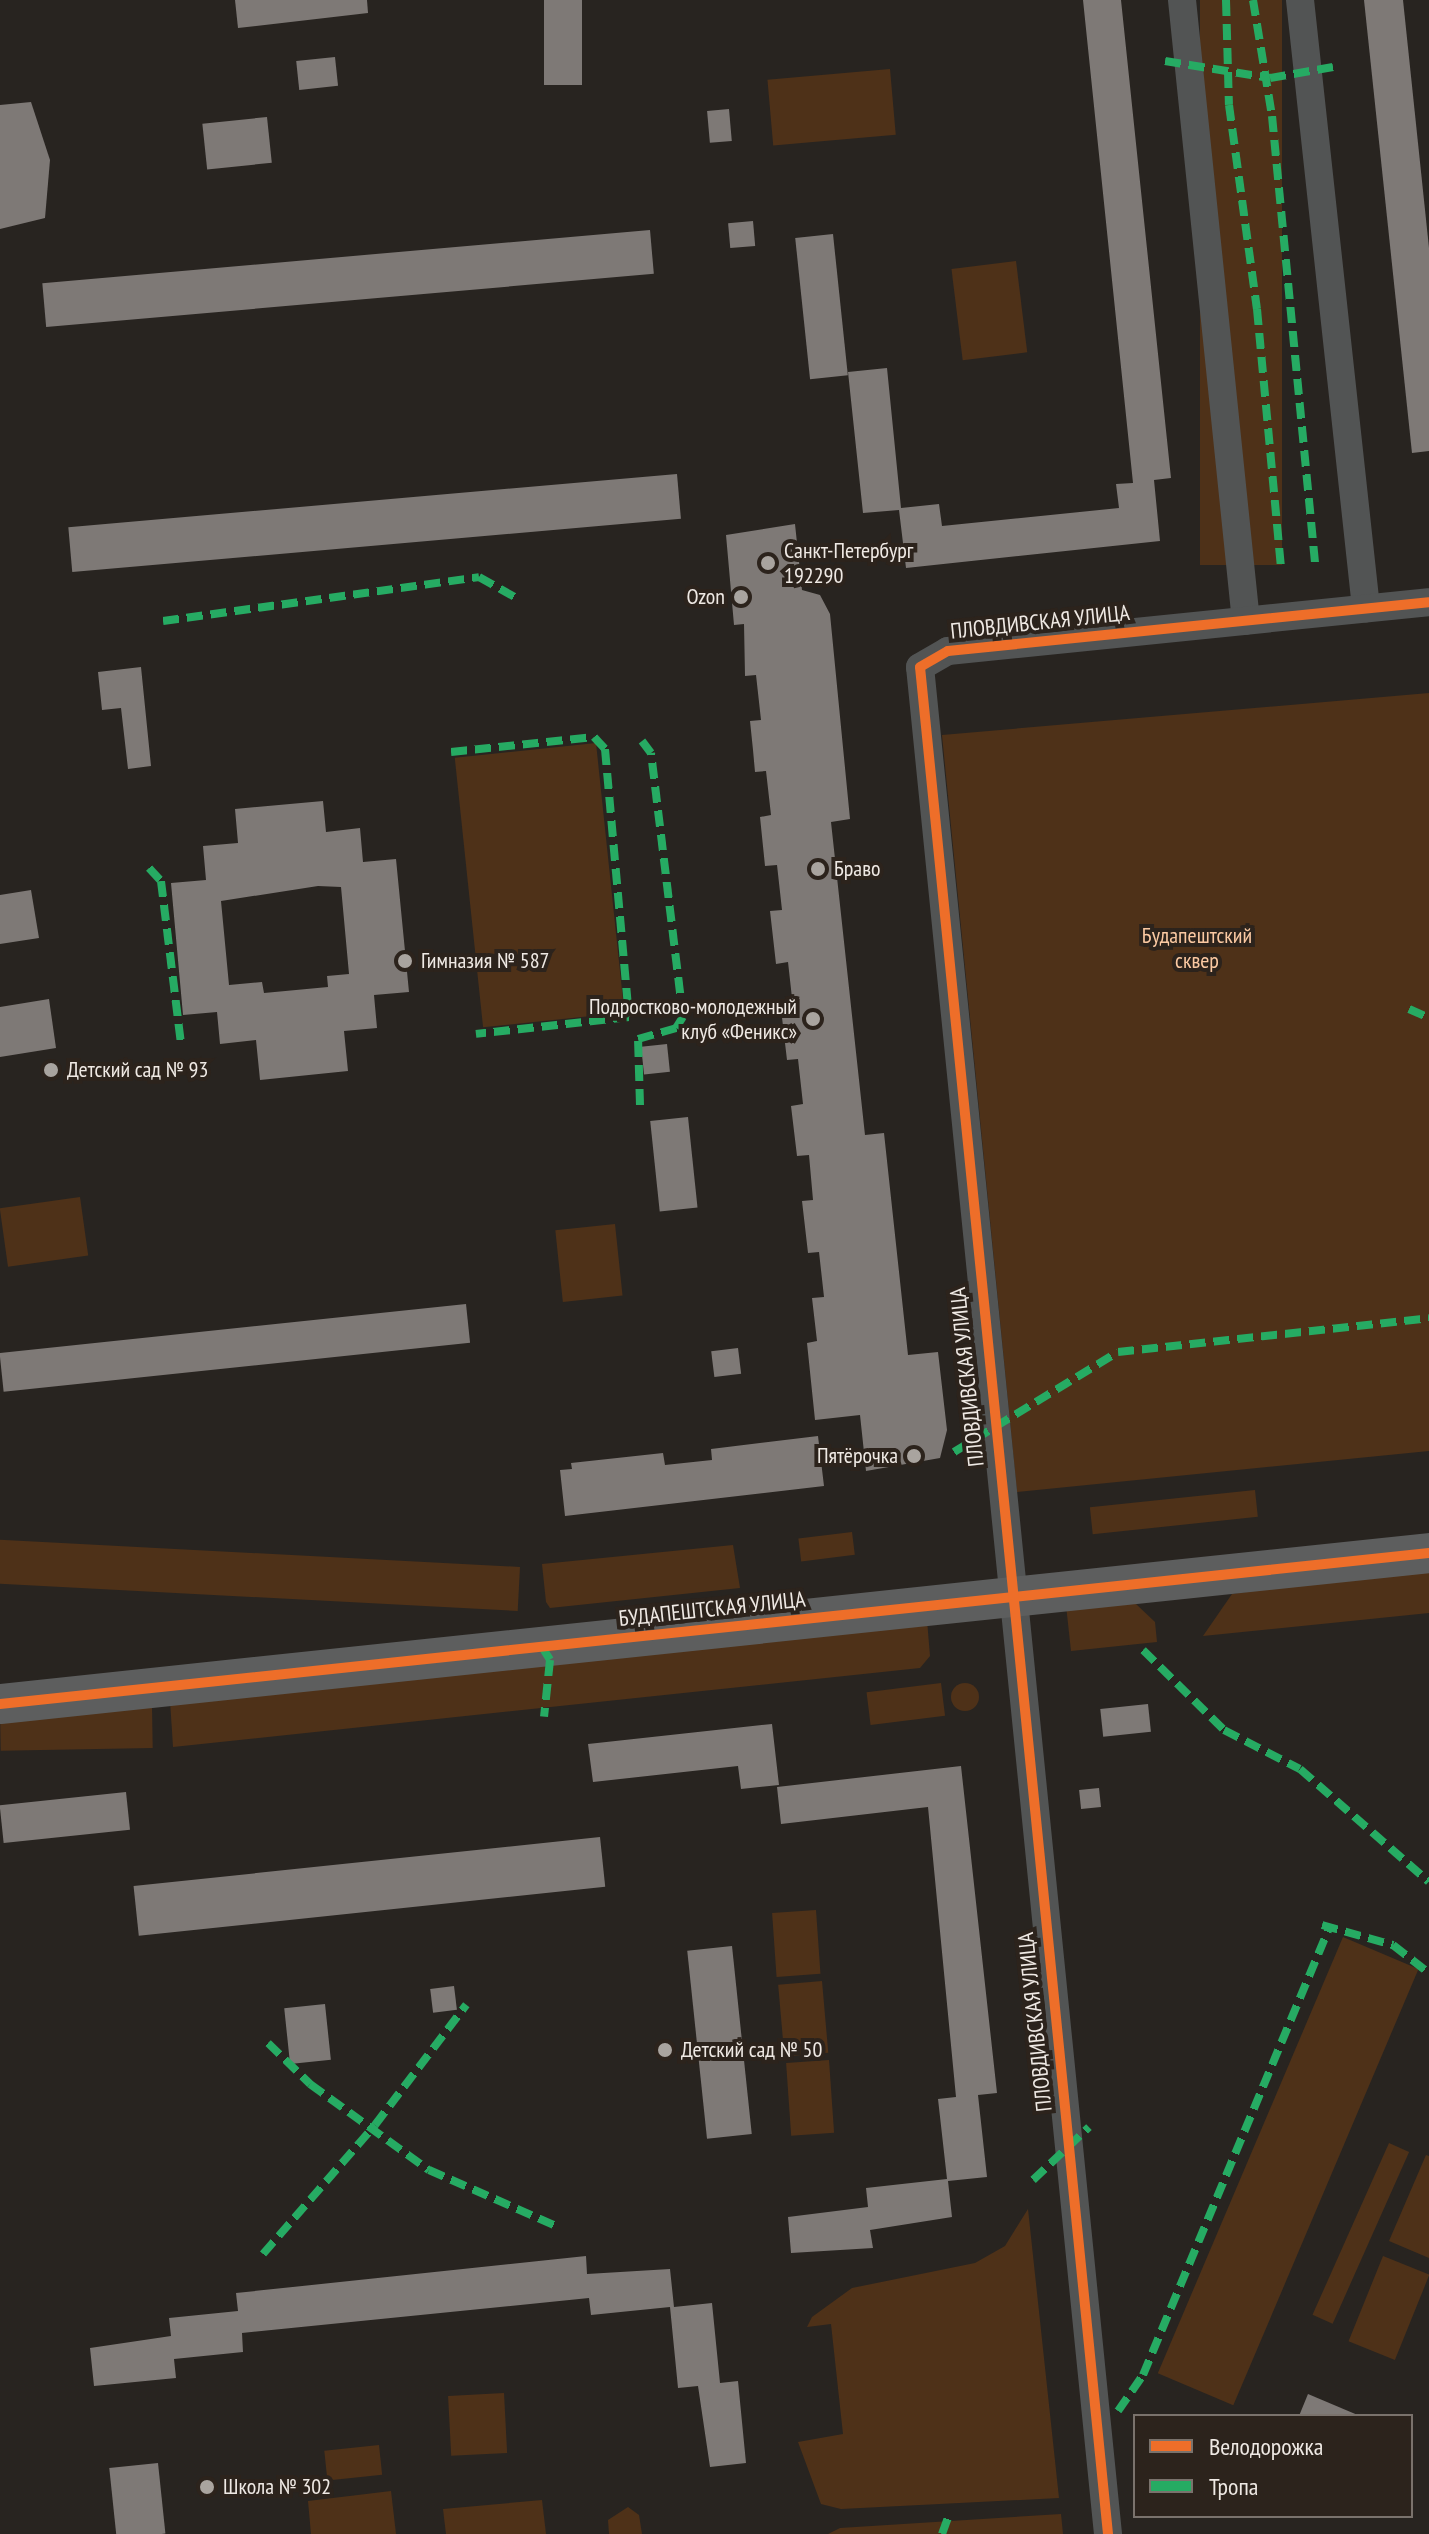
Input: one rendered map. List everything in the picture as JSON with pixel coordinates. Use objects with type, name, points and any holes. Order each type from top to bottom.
[{"type":"street","points":[[1182,0],[1246,621]]},
{"type":"street","points":[[1300,0],[1366,608]]},
{"type":"street","name":"ПЛОВДИВСКАЯ УЛИЦА","points":[[1108,2534],[1009,1586],[920,667],[948,651],[1429,602]]},
{"type":"street","name":"БУДАПЕШТСКАЯ УЛИЦА","points":[[0,1704],[1009,1586],[1429,1528]]},
{"type":"street","name":"БУДАПЕШТСКАЯ УЛИЦА","points":[[0,1679],[1009,1586],[1429,1553]]},
{"type":"green space","points":[[1200,0],[1282,0],[1282,565],[1200,565]]},
{"type":"green space","points":[[890,69],[896,135],[773,145],[767,80]]},
{"type":"green space","points":[[1016,261],[1027,352],[963,360],[951,269]]},
{"type":"green space","name":"Будапештский сквер","points":[[1429,693],[1429,1451],[1017,1492],[942,735]]},
{"type":"green space","points":[[596,743],[624,1013],[483,1027],[455,758]]},
{"type":"green space","points":[[80,1197],[88,1255],[8,1267],[0,1208]]},
{"type":"green space","points":[[615,1224],[623,1296],[563,1302],[555,1230]]},
{"type":"green space","points":[[1255,1490],[1258,1517],[1093,1534],[1090,1507]]},
{"type":"green space","points":[[852,1532],[855,1555],[801,1561],[798,1539]]},
{"type":"green space","points":[[0,1540],[520,1567],[518,1611],[0,1584]]},
{"type":"green space","points":[[733,1545],[740,1588],[550,1608],[546,1602],[542,1564]]},
{"type":"green space","points":[[1429,1566],[1429,1613],[1203,1636],[1232,1594]]},
{"type":"green space","points":[[1136,1604],[1155,1622],[1157,1642],[1071,1651],[1066,1605]]},
{"type":"green space","points":[[927,1620],[930,1656],[920,1668],[173,1747],[170,1700]]},
{"type":"green space","points":[[941,1683],[945,1716],[871,1725],[867,1692]]},
{"type":"green space","points":[[965,1683],[975,1687],[979,1697],[975,1707],[965,1711],[955,1707],[951,1697],[955,1687]]},
{"type":"green space","points":[[152,1707],[153,1748],[1,1751],[0,1710]]},
{"type":"green space","points":[[816,1910],[820,1974],[777,1977],[772,1913]]},
{"type":"green space","points":[[1343,1937],[1418,1969],[1233,2405],[1158,2373]]},
{"type":"green space","points":[[822,1981],[828,2053],[784,2057],[778,1985]]},
{"type":"green space","points":[[829,2060],[834,2133],[791,2136],[786,2063]]},
{"type":"green space","points":[[1389,2143],[1409,2152],[1333,2324],[1313,2315]]},
{"type":"green space","points":[[1426,2155],[1429,2156],[1429,2258],[1389,2241]]},
{"type":"green space","points":[[1028,2209],[1059,2498],[841,2509],[821,2504],[798,2442],[843,2434],[831,2324],[807,2327],[812,2317],[852,2288],[975,2263],[1005,2246]]},
{"type":"green space","points":[[1383,2256],[1429,2275],[1395,2360],[1349,2341]]},
{"type":"green space","points":[[504,2393],[507,2453],[451,2456],[448,2396]]},
{"type":"green space","points":[[379,2445],[382,2475],[327,2481],[324,2451]]},
{"type":"green space","points":[[391,2491],[396,2534],[311,2534],[308,2501]]},
{"type":"green space","points":[[542,2500],[546,2534],[446,2534],[443,2509]]},
{"type":"green space","points":[[628,2507],[639,2515],[642,2534],[609,2534],[608,2520]]},
{"type":"green space","points":[[1061,2514],[1063,2534],[828,2534],[840,2528]]},
{"type":"building","points":[[235,0],[367,0],[368,13],[238,28]]},
{"type":"building","points":[[544,0],[582,0],[582,85],[544,85]]},
{"type":"building","points":[[1083,0],[1121,0],[1171,478],[1154,480],[1160,541],[906,568],[899,510],[863,513],[848,372],[887,368],[901,508],[939,504],[942,526],[1119,508],[1116,484],[1133,483]]},
{"type":"building","points":[[1364,0],[1403,0],[1429,248],[1429,451],[1412,453]]},
{"type":"building","points":[[335,57],[338,86],[299,90],[296,61]]},
{"type":"building","points":[[31,102],[50,160],[45,218],[0,229],[0,105]]},
{"type":"building","points":[[729,109],[732,141],[710,143],[707,111]]},
{"type":"building","points":[[267,117],[272,163],[207,170],[202,124]]},
{"type":"building","points":[[753,221],[755,246],[730,248],[728,223]]},
{"type":"building","points":[[650,230],[654,274],[46,327],[42,283]]},
{"type":"building","points":[[833,234],[848,375],[810,379],[795,238]]},
{"type":"building","points":[[677,474],[681,519],[72,572],[68,527]]},
{"type":"building","points":[[795,524],[802,590],[820,595],[830,614],[850,819],[831,822],[865,1135],[884,1133],[908,1355],[938,1352],[947,1430],[940,1458],[866,1471],[860,1415],[815,1420],[807,1343],[817,1341],[812,1298],[824,1297],[819,1252],[808,1253],[802,1201],[813,1200],[809,1155],[797,1156],[791,1106],[803,1104],[798,1059],[787,1060],[781,1009],[793,1007],[788,962],[776,964],[770,911],[782,910],[777,865],[765,866],[760,817],[771,815],[766,771],[755,772],[750,721],[761,720],[756,675],[745,676],[744,624],[734,625],[726,535]]},
{"type":"building","points":[[141,667],[151,766],[128,769],[121,708],[102,710],[98,672]]},
{"type":"building","points":[[323,801],[326,832],[360,828],[363,862],[396,859],[409,992],[374,995],[377,1028],[344,1031],[348,1071],[260,1080],[256,1040],[220,1044],[217,1012],[183,1015],[171,883],[206,880],[203,846],[238,843],[235,809]],"holes":[[[318,886],[341,887],[349,974],[327,976],[328,987],[264,993],[262,982],[229,985],[221,901]]]},
{"type":"building","points":[[31,890],[39,938],[0,944],[0,895]]},
{"type":"building","points":[[49,999],[56,1048],[0,1057],[0,1007]]},
{"type":"building","points":[[667,1044],[670,1072],[644,1075],[641,1047]]},
{"type":"building","points":[[688,1117],[698,1208],[660,1211],[650,1121]]},
{"type":"building","points":[[466,1304],[470,1343],[4,1392],[0,1353]]},
{"type":"building","points":[[738,1348],[741,1374],[714,1377],[711,1351]]},
{"type":"building","points":[[818,1436],[824,1486],[565,1516],[560,1470],[572,1469],[571,1463],[663,1453],[665,1465],[712,1460],[711,1449]]},
{"type":"building","points":[[1148,1704],[1151,1732],[1103,1737],[1100,1709]]},
{"type":"building","points":[[772,1724],[779,1785],[741,1789],[738,1766],[593,1782],[588,1744]]},
{"type":"building","points":[[961,1766],[997,2093],[978,2095],[987,2177],[948,2181],[952,2217],[870,2230],[873,2248],[791,2253],[788,2217],[868,2207],[866,2188],[947,2179],[938,2099],[956,2097],[928,1807],[781,1824],[777,1787]]},
{"type":"building","points":[[1099,1788],[1101,1807],[1081,1809],[1079,1790]]},
{"type":"building","points":[[126,1792],[130,1830],[4,1843],[0,1805]]},
{"type":"building","points":[[600,1837],[605,1887],[139,1936],[134,1886]]},
{"type":"building","points":[[732,1946],[752,2134],[707,2139],[687,1951]]},
{"type":"building","points":[[454,1986],[457,2010],[433,2013],[430,1989]]},
{"type":"building","points":[[325,2004],[331,2060],[290,2064],[284,2008]]},
{"type":"building","points":[[586,2256],[587,2274],[670,2269],[674,2307],[712,2303],[720,2383],[738,2381],[746,2463],[710,2467],[698,2386],[678,2388],[670,2307],[591,2315],[589,2298],[242,2333],[243,2352],[174,2359],[176,2378],[94,2386],[90,2348],[171,2336],[169,2318],[238,2311],[236,2293]]},
{"type":"building","points":[[1308,2394],[1355,2414],[1300,2414]]},
{"type":"building","points":[[158,2463],[165,2534],[116,2534],[109,2468]]},
{"type":"marked path","points":[[1226,0],[1229,105],[1257,309],[1281,568]]},
{"type":"marked path","points":[[1253,0],[1272,116],[1315,564]]},
{"type":"marked path","points":[[1165,61],[1270,78],[1333,67]]},
{"type":"marked path","points":[[163,621],[479,577],[520,600]]},
{"type":"marked path","points":[[451,752],[594,737],[605,749],[629,1017],[476,1034]]},
{"type":"marked path","points":[[640,1105],[638,1039],[676,1028],[683,1017],[651,753],[642,741]]},
{"type":"marked path","points":[[149,868],[161,881],[181,1045]]},
{"type":"marked path","points":[[1409,1009],[1429,1018]]},
{"type":"marked path","points":[[954,1452],[1118,1352],[1429,1318]]},
{"type":"marked path","points":[[542,1647],[550,1660],[544,1717]]},
{"type":"marked path","points":[[1143,1650],[1224,1730],[1300,1769],[1429,1882]]},
{"type":"marked path","points":[[1322,1925],[1393,1945],[1429,1973]]},
{"type":"marked path","points":[[1118,2411],[1143,2375],[1329,1928]]},
{"type":"marked path","points":[[263,2254],[375,2125],[466,2005]]},
{"type":"marked path","points":[[268,2043],[310,2084],[429,2170],[558,2227]]},
{"type":"marked path","points":[[1033,2180],[1089,2127]]},
{"type":"marked path","points":[[942,2534],[950,2512]]},
{"type":"cycle path","points":[[1108,2534],[920,667],[948,651],[1429,602]]},
{"type":"cycle path","points":[[0,1704],[1429,1553]]},
{"type":"place","name":"Санкт-Петербург 192290","points":[[768,563]]},
{"type":"place","name":"Ozon","points":[[741,597]]},
{"type":"place","name":"Браво","points":[[818,869]]},
{"type":"place","name":"Гимназия № 587","points":[[405,961]]},
{"type":"place","name":"Подростково-молодежный клуб «Феникс»","points":[[813,1019]]},
{"type":"place","name":"Детский сад № 93","points":[[51,1070]]},
{"type":"place","name":"Пятёрочка","points":[[914,1456]]},
{"type":"place","name":"Детский сад № 50","points":[[665,2050]]},
{"type":"place","name":"Школа № 302","points":[[207,2487]]}]
